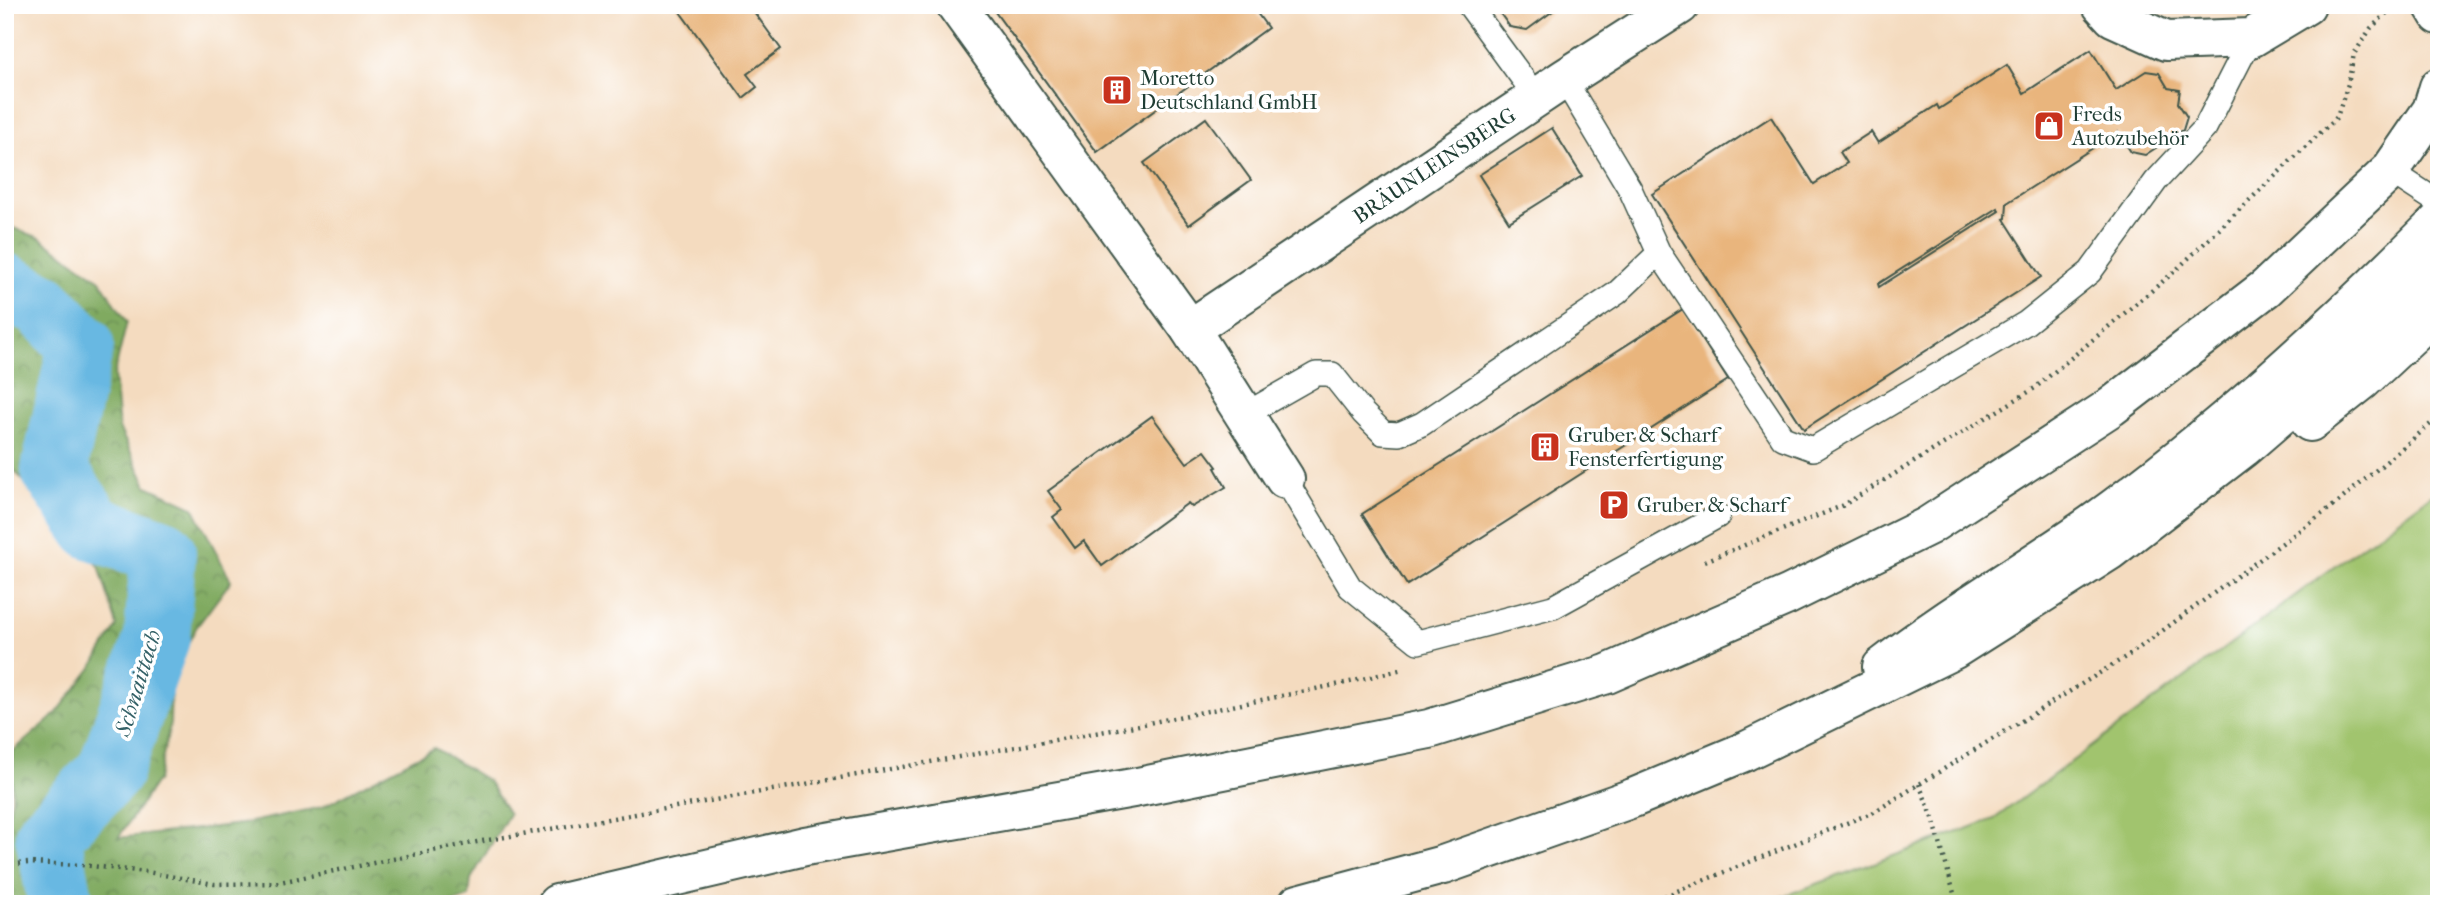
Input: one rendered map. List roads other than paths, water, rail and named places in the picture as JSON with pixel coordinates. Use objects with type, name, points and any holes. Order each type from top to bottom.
[{"type":"street","points":[[956,5],[1190,329],[1285,479]]},
{"type":"street","name":"BRÄUNLEINSBERG","points":[[1190,329],[1680,5]]},
{"type":"street","points":[[2102,5],[2113,17],[2166,41],[2251,38],[2306,5]]},
{"type":"street","points":[[2433,5],[2439,15]]},
{"type":"street","points":[[557,904],[805,846],[1133,788],[1429,729],[1607,674],[1788,595],[1928,526],[2111,407],[2266,288],[2390,171],[2432,110],[2439,87]]},
{"type":"street","points":[[1814,720],[1927,632],[2091,524],[2223,422],[2357,303],[2439,221]]},
{"type":"street","points":[[1298,904],[1443,865],[1595,811],[1734,757],[1814,720],[1964,643],[2109,551],[2243,448],[2365,342],[2439,266]]},
{"type":"street","points":[[2243,448],[2308,424],[2363,380],[2439,309]]},
{"type":"lane","points":[[1469,5],[1551,89],[1630,189],[1659,253],[1783,438],[1813,449],[2026,323],[2090,272],[2157,181],[2205,128],[2251,38]]},
{"type":"lane","points":[[2390,171],[2439,203]]},
{"type":"lane","points":[[1244,415],[1316,374],[1332,374],[1383,433],[1399,434],[1422,424],[1617,293],[1659,253]]},
{"type":"lane","points":[[1285,479],[1350,587],[1418,642],[1553,607],[1718,516]]},
{"type":"waterway","name":"Schnaittach","points":[[5,286],[42,305],[81,345],[54,470],[93,527],[163,552],[157,638],[110,771],[48,836],[61,904]]},
{"type":"place","name":"Moretto Deutschland GmbH","points":[[1117,90]]},
{"type":"place","name":"Freds Autozubehör","points":[[2049,126]]},
{"type":"place","name":"Gruber & Scharf Fensterfertigung","points":[[1545,447]]},
{"type":"place","name":"Gruber & Scharf","points":[[1614,505]]}]
